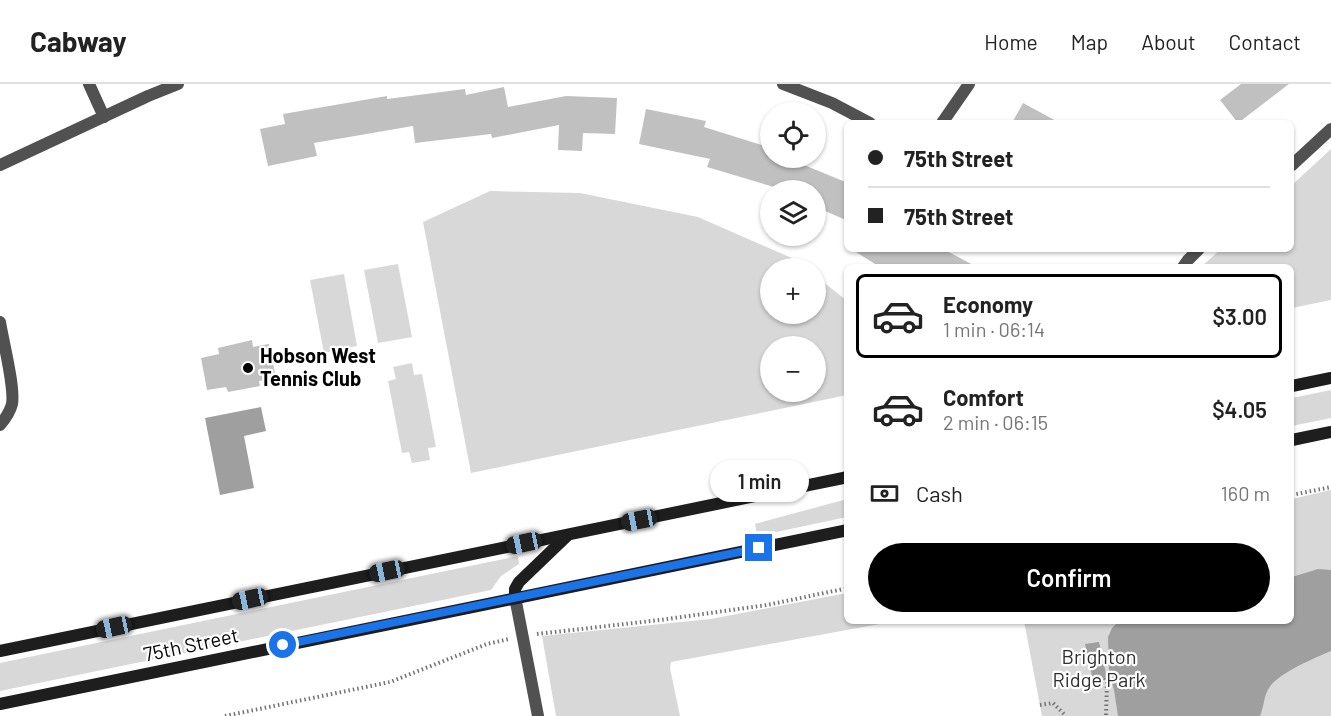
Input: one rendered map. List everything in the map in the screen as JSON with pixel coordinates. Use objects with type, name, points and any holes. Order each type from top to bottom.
[{"type":"main road","points":[[1294,386],[1331,378]]},
{"type":"main road","points":[[1294,440],[1331,432]]},
{"type":"main road","name":"75th Street","points":[[0,651],[844,478]]},
{"type":"main road","name":"75th Street","points":[[0,704],[844,531]]},
{"type":"main road","points":[[515,597],[515,589],[519,582],[569,534]]},
{"type":"street","points":[[89,84],[104,117]]},
{"type":"street","points":[[0,165],[178,84]]},
{"type":"street","points":[[783,84],[832,103],[864,120]]},
{"type":"street","points":[[944,120],[969,84]]},
{"type":"street","points":[[1294,163],[1331,129]]},
{"type":"street","points":[[1185,264],[1195,252]]},
{"type":"street","points":[[0,322],[12,391],[12,404],[0,425]]},
{"type":"street","points":[[515,597],[537,716]]},
{"type":"path","points":[[1294,495],[1331,487]]},
{"type":"path","points":[[545,632],[671,619],[844,589]]},
{"type":"path","points":[[225,716],[390,682],[497,642]]},
{"type":"path","points":[[1105,678],[1107,682],[1106,716]]},
{"type":"path","points":[[1040,705],[1053,703],[1066,716]]},
{"type":"green space","points":[[1331,149],[1331,300],[1294,308],[1294,264],[1204,264],[1218,252],[1294,252],[1294,183]]},
{"type":"green space","points":[[490,191],[580,193],[698,217],[792,258],[760,258],[760,324],[826,324],[826,284],[844,299],[844,396],[826,399],[826,336],[760,336],[760,402],[813,402],[471,473],[423,222]]},
{"type":"green space","points":[[398,264],[412,337],[378,343],[364,270]]},
{"type":"green space","points":[[344,274],[357,346],[324,353],[310,280]]},
{"type":"green space","points":[[412,363],[414,375],[422,374],[436,447],[428,448],[430,460],[412,463],[409,452],[402,453],[388,381],[396,379],[393,367]]},
{"type":"green space","points":[[1331,390],[1331,418],[1294,426],[1294,398]]},
{"type":"green space","name":"Brighton Ridge Park","points":[[1331,490],[1331,716],[1042,716],[1025,624],[1294,624],[1294,499]]},
{"type":"green space","points":[[844,500],[844,518],[757,536],[755,524]]},
{"type":"green space","points":[[518,556],[519,564],[501,576],[491,590],[0,691],[0,663]]},
{"type":"green space","points":[[844,594],[844,624],[880,624],[671,662],[670,668],[680,716],[556,716],[542,636],[711,619]]},
{"type":"shaded area","points":[[261,407],[266,431],[244,436],[254,488],[220,495],[205,418]]},
{"type":"shaded area","points":[[1318,569],[1331,570],[1331,651],[1297,666],[1274,682],[1267,691],[1260,716],[1118,716],[1109,672],[1108,637],[1116,624],[1294,624],[1294,576]]},
{"type":"shaded area","points":[[1099,642],[1107,678],[1093,680],[1085,644]]},
{"type":"building","points":[[1241,84],[1289,84],[1242,120],[1236,120],[1220,100]]},
{"type":"building","points":[[504,87],[508,107],[566,96],[617,98],[615,134],[583,133],[582,151],[558,150],[559,125],[492,138],[491,134],[415,143],[413,126],[314,143],[317,156],[268,166],[260,129],[285,124],[283,114],[387,96],[387,99],[465,89],[466,95]]},
{"type":"building","points":[[1023,103],[1054,120],[1014,120]]},
{"type":"building","points":[[646,109],[706,121],[704,127],[760,145],[760,168],[811,168],[844,181],[844,219],[826,211],[826,180],[760,180],[760,183],[707,167],[710,159],[639,144]]},
{"type":"building","points":[[856,252],[949,252],[971,264],[875,264]]},
{"type":"building","name":"Hobson West Tennis Club","points":[[252,340],[253,347],[269,344],[276,378],[259,381],[260,386],[228,392],[226,387],[207,390],[201,358],[219,354],[218,348]]},
{"type":"place","name":"Hobson West Tennis Club","points":[[248,368]]},
{"type":"route","points":[[283,645],[759,548]]}]
